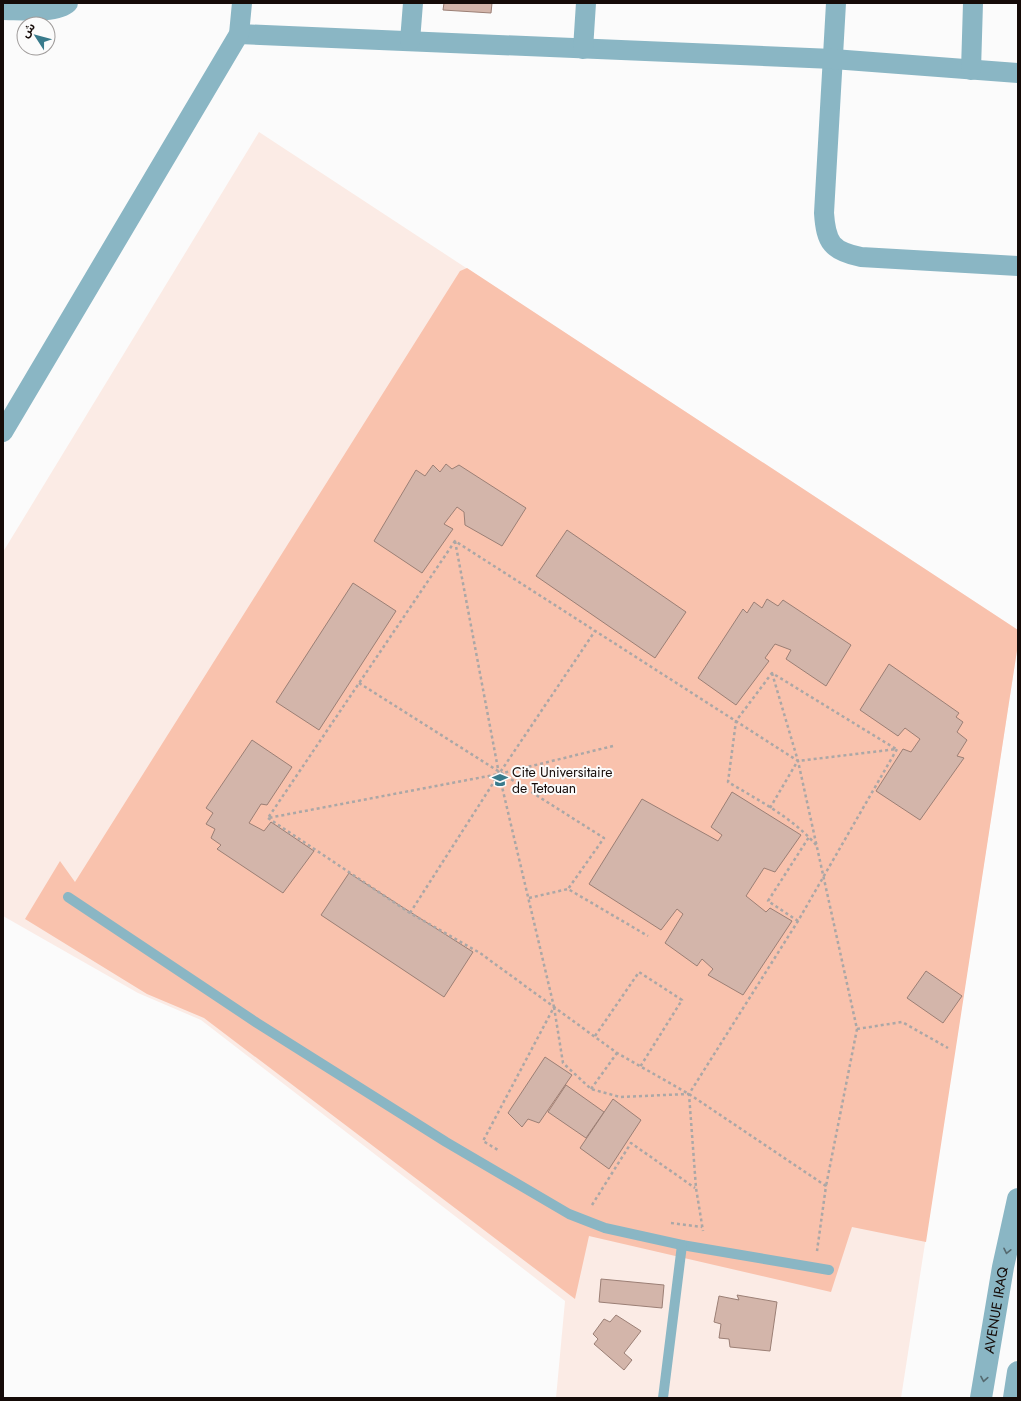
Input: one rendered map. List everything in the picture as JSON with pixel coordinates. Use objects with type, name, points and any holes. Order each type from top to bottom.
[{"type":"street","points":[[3,10],[56,10],[64,7],[68,3]]},
{"type":"street","points":[[3,432],[239,34],[242,3]]},
{"type":"street","points":[[410,42],[413,3]]},
{"type":"street","points":[[583,49],[586,3]]},
{"type":"street","points":[[836,3],[824,213],[825,227],[833,247],[845,254],[861,257],[1018,266]]},
{"type":"street","points":[[971,70],[973,3]]},
{"type":"street","points":[[239,34],[833,59],[1018,74]]},
{"type":"street","name":"AVENUE IRAQ","points":[[981,1398],[1003,1267],[1018,1199]]},
{"type":"street","points":[[1014,1398],[1018,1372]]},
{"type":"lane","points":[[68,897],[258,1023],[520,1187],[569,1214],[594,1226],[682,1245],[829,1270]]},
{"type":"lane","points":[[663,1398],[682,1245]]},
{"type":"path","points":[[455,540],[798,761],[897,749]]},
{"type":"path","points":[[268,818],[455,540]]},
{"type":"path","points":[[455,540],[499,774],[554,1007],[563,1063],[591,1089],[620,1098],[689,1094]]},
{"type":"path","points":[[410,913],[499,774],[595,631]]},
{"type":"path","points":[[772,673],[736,721],[728,782],[770,808],[809,837],[816,846]]},
{"type":"path","points":[[772,673],[897,749]]},
{"type":"path","points":[[772,673],[798,761],[857,1029],[826,1186],[814,1267]]},
{"type":"path","points":[[359,683],[499,774],[604,838],[568,889],[529,898]]},
{"type":"path","points":[[268,818],[499,774],[613,746]]},
{"type":"path","points":[[706,1249],[696,1188],[689,1094],[798,920],[897,749]]},
{"type":"path","points":[[770,808],[798,761]]},
{"type":"path","points":[[268,818],[410,913],[480,953],[617,1053],[689,1094],[826,1186]]},
{"type":"path","points":[[798,920],[768,901],[809,837]]},
{"type":"path","points":[[568,889],[648,936]]},
{"type":"path","points":[[595,1036],[639,972],[682,1000],[640,1067]]},
{"type":"path","points":[[503,1154],[483,1141],[554,1007]]},
{"type":"path","points":[[857,1029],[902,1022],[948,1048]]},
{"type":"path","points":[[591,1089],[617,1053]]},
{"type":"path","points":[[588,1212],[632,1143],[696,1188]]},
{"type":"path","points":[[664,1222],[702,1227]]},
{"type":"shaded area","name":"Cite Universitaire de Tetouan","points":[[259,132],[1018,630],[1018,644],[901,1398],[556,1398],[565,1301],[201,1020],[138,993],[3,916],[3,552]]},
{"type":"shaded area","name":"Cite Universitaire de Tetouan","points":[[467,268],[1018,630],[1018,644],[926,1242],[852,1227],[831,1292],[589,1236],[575,1299],[204,1018],[147,994],[25,919],[60,861],[75,882],[460,271]]},
{"type":"building","points":[[444,3],[492,3],[491,13],[443,10]]},
{"type":"building","points":[[446,464],[452,469],[459,465],[526,508],[502,546],[465,525],[464,512],[457,507],[444,524],[453,529],[422,573],[374,541],[416,470],[425,476],[433,465],[440,472]]},
{"type":"building","points":[[567,530],[686,612],[655,658],[536,576]]},
{"type":"building","points":[[353,583],[396,611],[319,730],[276,702]]},
{"type":"building","points":[[767,599],[778,606],[783,600],[851,645],[826,686],[786,659],[791,650],[775,644],[765,658],[769,661],[736,705],[698,678],[743,609],[747,613],[754,602],[762,608]]},
{"type":"building","points":[[889,664],[959,713],[956,717],[963,722],[957,732],[967,740],[957,756],[964,758],[920,820],[876,791],[903,749],[911,752],[920,739],[905,728],[898,736],[860,710]]},
{"type":"building","points":[[252,740],[292,767],[267,805],[261,804],[249,823],[264,831],[271,822],[314,851],[283,893],[217,849],[221,845],[211,838],[215,829],[206,824],[213,813],[206,808]]},
{"type":"building","points":[[732,792],[801,835],[775,872],[764,868],[746,896],[766,912],[770,908],[792,921],[743,995],[708,975],[713,969],[702,959],[697,966],[665,943],[683,914],[677,909],[661,930],[589,884],[642,799],[718,841],[722,835],[711,827]]},
{"type":"building","points":[[349,873],[473,952],[444,997],[321,915]]},
{"type":"building","points":[[926,971],[962,996],[943,1023],[907,998]]},
{"type":"building","points":[[545,1057],[572,1075],[539,1123],[528,1119],[522,1127],[508,1113]]},
{"type":"building","points":[[566,1085],[604,1112],[586,1138],[548,1112]]},
{"type":"building","points":[[613,1099],[641,1120],[609,1169],[580,1148]]},
{"type":"building","points":[[601,1279],[664,1285],[662,1308],[599,1302]]},
{"type":"building","points":[[737,1295],[777,1302],[770,1351],[730,1347],[729,1339],[719,1338],[721,1324],[714,1322],[719,1296],[739,1300]]},
{"type":"building","points":[[616,1315],[641,1331],[624,1353],[632,1360],[624,1370],[594,1344],[598,1339],[593,1334],[604,1319],[610,1322]]},
{"type":"place","name":"Cite Universitaire de Tetouan","points":[[500,780]]}]
